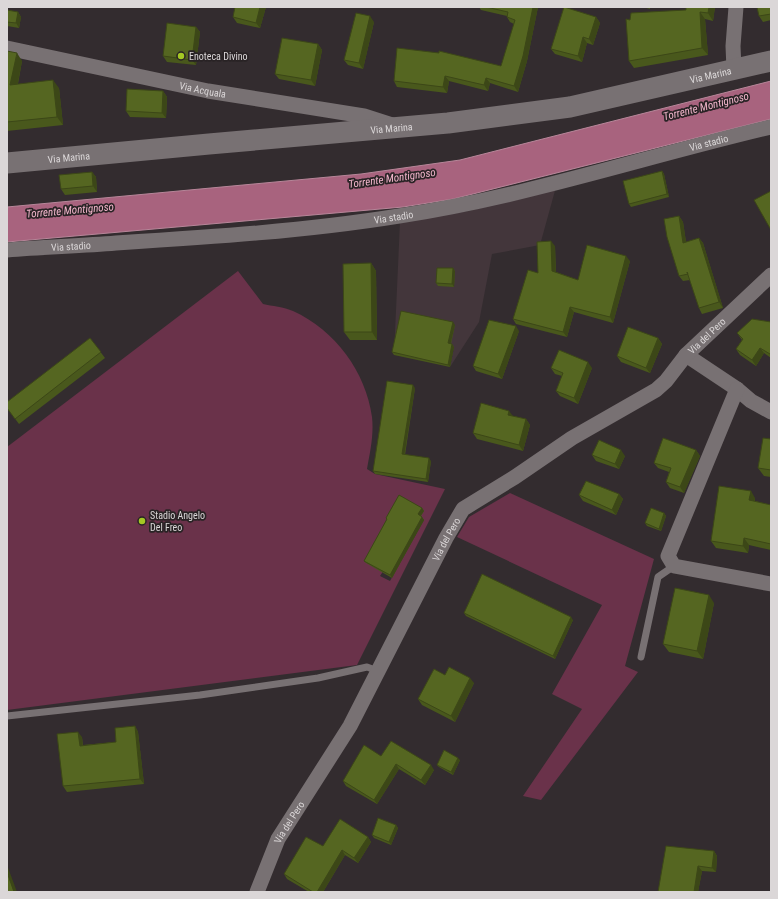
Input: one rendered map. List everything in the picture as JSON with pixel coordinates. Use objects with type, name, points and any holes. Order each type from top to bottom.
[{"type":"main road","name":"Via Marina","points":[[7,164],[209,144],[399,128],[570,107],[771,61]]},
{"type":"street","points":[[734,69],[733,46],[736,7]]},
{"type":"street","name":"Via Acquala","points":[[7,48],[208,91],[364,116],[399,128]]},
{"type":"street","name":"Via stadio","points":[[7,250],[115,244],[309,228],[399,216],[480,202],[771,127]]},
{"type":"street","name":"Via del Pero","points":[[257,892],[278,839],[350,726],[446,538],[463,509],[515,477],[572,438],[656,390],[666,381],[686,355],[771,275]]},
{"type":"street","points":[[686,355],[737,389],[751,401],[771,412]]},
{"type":"street","points":[[737,389],[668,556],[674,566],[771,584]]},
{"type":"lane","points":[[641,657],[658,577],[674,566]]},
{"type":"lane","points":[[7,716],[200,694],[318,678],[367,667],[378,671]]},
{"type":"shaded area","points":[[556,187],[540,245],[492,254],[479,322],[450,367],[454,347],[394,355],[400,222],[469,211],[532,195]]},
{"type":"shaded area","points":[[238,271],[263,304],[293,311],[308,319],[322,329],[346,354],[363,384],[369,400],[372,417],[372,437],[367,469],[375,474],[445,489],[357,665],[7,710],[7,447]],"holes":[[[423,511],[420,517],[424,520],[390,581],[380,576]]]},
{"type":"shaded area","points":[[510,493],[654,559],[625,666],[638,672],[541,800],[523,796],[582,709],[552,694],[602,605],[457,537],[469,517]]},
{"type":"water","name":"Torrente Montignoso","points":[[771,81],[771,119],[453,199],[403,207],[7,242],[7,207],[361,174],[460,160]]},
{"type":"building","points":[[235,7],[260,7],[256,23],[233,17]]},
{"type":"building","points":[[486,7],[533,7],[523,56],[514,86],[486,78],[484,85],[445,76],[443,87],[394,81],[397,48],[439,53],[439,51],[501,66],[515,20],[507,17],[508,12]]},
{"type":"building","points":[[564,7],[596,17],[589,39],[583,37],[578,56],[551,49]]},
{"type":"building","points":[[686,7],[709,7],[708,13],[700,12],[702,48],[629,61],[626,19],[630,20],[631,13],[686,10]]},
{"type":"building","points":[[757,7],[771,7],[771,14],[759,16]]},
{"type":"building","points":[[7,10],[18,12],[16,23],[7,22]]},
{"type":"building","points":[[356,13],[370,16],[359,63],[344,60]]},
{"type":"building","points":[[167,23],[196,27],[192,60],[163,56]]},
{"type":"building","points":[[282,38],[318,44],[311,80],[275,74]]},
{"type":"building","points":[[7,51],[17,53],[10,85],[53,80],[57,117],[7,122]]},
{"type":"building","points":[[127,89],[163,91],[162,113],[126,111]]},
{"type":"building","points":[[662,171],[667,194],[629,204],[623,181]]},
{"type":"building","points":[[92,172],[93,186],[61,189],[59,175]]},
{"type":"building","points":[[771,191],[771,230],[754,200]]},
{"type":"building","points":[[679,216],[683,243],[699,238],[719,302],[699,308],[688,274],[679,276],[667,237],[664,219]]},
{"type":"building","points":[[551,241],[552,271],[578,280],[587,245],[626,256],[610,317],[570,307],[563,332],[513,319],[528,270],[538,273],[537,242]]},
{"type":"building","points":[[371,263],[372,332],[344,332],[343,264]]},
{"type":"building","points":[[437,268],[453,268],[452,284],[436,283]]},
{"type":"building","points":[[401,311],[453,322],[448,343],[452,344],[448,365],[392,352]]},
{"type":"building","points":[[752,319],[771,322],[771,353],[770,354],[760,348],[752,360],[736,349],[743,339],[737,333]]},
{"type":"building","points":[[489,320],[516,326],[498,374],[473,366]]},
{"type":"building","points":[[628,327],[658,338],[646,368],[617,356]]},
{"type":"building","points":[[90,338],[101,352],[15,419],[7,408],[7,402]]},
{"type":"building","points":[[559,350],[588,362],[574,398],[556,391],[563,373],[551,368]]},
{"type":"building","points":[[387,381],[413,385],[402,454],[429,458],[426,479],[373,471]]},
{"type":"building","points":[[481,403],[509,411],[508,415],[526,419],[519,445],[473,433]]},
{"type":"building","points":[[663,438],[696,450],[680,487],[666,482],[671,468],[654,463]]},
{"type":"building","points":[[763,438],[771,439],[771,470],[758,468]]},
{"type":"building","points":[[599,440],[621,450],[615,464],[592,455]]},
{"type":"building","points":[[586,481],[619,494],[612,510],[579,495]]},
{"type":"building","points":[[719,486],[751,491],[749,500],[771,505],[771,544],[744,538],[743,546],[711,541]]},
{"type":"building","points":[[399,495],[422,508],[418,514],[422,517],[390,575],[364,561]]},
{"type":"building","points":[[651,508],[664,513],[659,529],[645,523]]},
{"type":"building","points":[[482,574],[571,617],[553,656],[464,613]]},
{"type":"building","points":[[675,588],[709,595],[697,651],[663,644]]},
{"type":"building","points":[[449,667],[470,678],[451,716],[418,699],[434,669],[445,675]]},
{"type":"building","points":[[135,726],[140,779],[63,786],[57,734],[78,732],[80,746],[116,742],[115,728]]},
{"type":"building","points":[[391,741],[431,765],[421,780],[396,764],[374,800],[343,781],[364,745],[381,756]]},
{"type":"building","points":[[444,750],[458,758],[451,772],[437,765]]},
{"type":"building","points":[[378,818],[396,825],[389,842],[372,835]]},
{"type":"building","points":[[340,819],[368,837],[354,858],[342,850],[317,892],[313,892],[284,874],[306,837],[323,846]]},
{"type":"building","points":[[666,846],[714,851],[712,868],[698,866],[694,892],[658,892]]},
{"type":"building","points":[[7,872],[14,892],[7,892]]},
{"type":"place","name":"Enoteca Divino","points":[[181,56]]},
{"type":"place","name":"Stadio Angelo Del Freo","points":[[142,521]]}]
